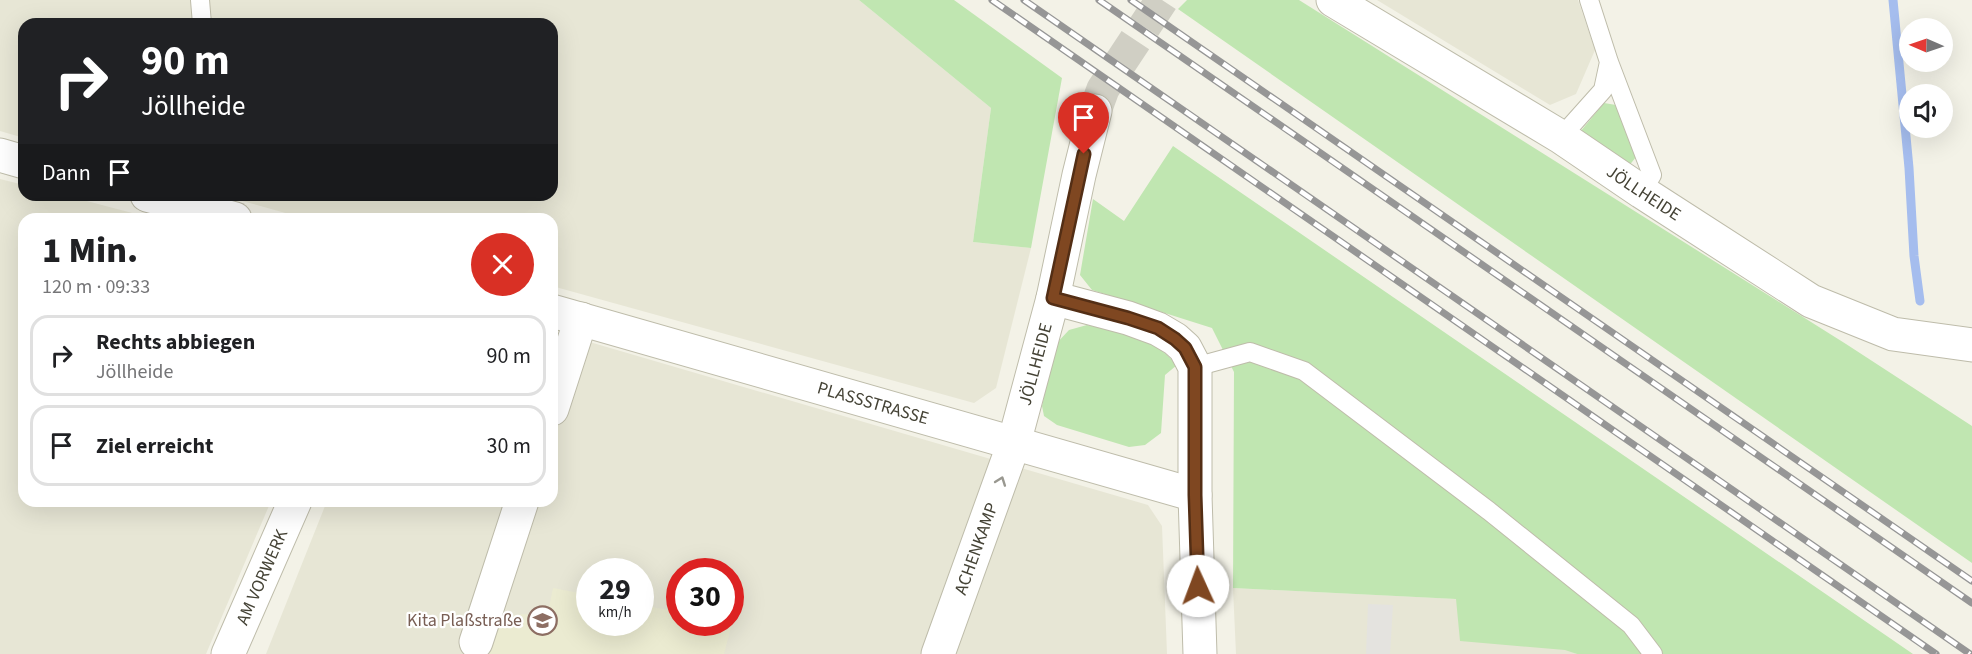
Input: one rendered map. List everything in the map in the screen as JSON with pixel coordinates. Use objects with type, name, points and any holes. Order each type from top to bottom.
[{"type":"street","name":"JÖLLHEIDE","points":[[1333,0],[1561,137],[1641,192],[1811,301],[1893,334],[1972,345]]},
{"type":"street","name":"JÖLLHEIDE","points":[[1014,443],[1053,298],[1095,111]]},
{"type":"street","points":[[0,155],[18,160]]},
{"type":"street","points":[[179,201],[221,209]]},
{"type":"street","points":[[1053,298],[1158,328],[1185,348],[1195,367],[1195,495],[1200,654]]},
{"type":"street","points":[[558,369],[566,315]]},
{"type":"street","name":"PLASSSTRASSE","points":[[566,315],[1195,495]]},
{"type":"street","name":"ACHENKAMP","points":[[938,654],[1014,443]]},
{"type":"street","name":"AM VORWERK","points":[[228,654],[292,507]]},
{"type":"street","points":[[476,642],[520,507]]},
{"type":"lane","points":[[200,0],[202,18]]},
{"type":"lane","points":[[1589,0],[1609,62],[1652,175],[1641,192]]},
{"type":"lane","points":[[1561,137],[1603,90],[1609,62]]},
{"type":"lane","points":[[1195,367],[1250,352],[1304,371],[1489,511],[1631,625],[1653,654]]},
{"type":"shaded area","points":[[0,0],[859,0],[991,108],[973,242],[1031,248],[996,388],[974,403],[558,288],[558,213],[286,213],[242,201],[558,201],[558,18],[18,18],[18,136],[0,131]]},
{"type":"shaded area","points":[[1377,0],[1578,0],[1595,50],[1576,94],[1550,105]]},
{"type":"shaded area","points":[[0,179],[18,184],[18,201],[87,201],[132,213],[18,213],[18,507],[268,507],[206,654],[0,654]]},
{"type":"shaded area","points":[[558,333],[1148,505],[1162,526],[1167,654],[266,654],[325,507],[558,507]]},
{"type":"shaded area","name":"Kita Plaßstraße","points":[[553,588],[576,592],[576,636],[654,636],[654,607],[666,610],[666,636],[729,636],[724,654],[479,654],[501,616],[525,614],[547,618]]},
{"type":"shaded area","points":[[1233,588],[1457,599],[1577,654],[1236,654]]},
{"type":"shaded area","points":[[1368,604],[1393,605],[1390,654],[1366,654]]},
{"type":"green space","points":[[859,0],[954,0],[1062,78],[1031,248],[973,242],[991,108]]},
{"type":"green space","points":[[1187,0],[1299,0],[1846,344],[1972,426],[1972,563],[1178,9]]},
{"type":"green space","points":[[1604,103],[1616,105],[1636,157],[1628,167],[1580,132]]},
{"type":"green space","points":[[1173,146],[1913,654],[1577,654],[1565,650],[1460,641],[1456,599],[1233,588],[1234,372],[1212,328],[1092,290],[1080,275],[1093,199],[1124,221]]},
{"type":"green space","points":[[1087,325],[1125,333],[1147,341],[1177,365],[1165,375],[1161,433],[1145,445],[1129,447],[1057,425],[1044,416],[1042,406],[1055,345],[1069,330]]},
{"type":"waterway","points":[[1893,0],[1909,168],[1914,256],[1920,301]]},
{"type":"tunnel","points":[[1095,111],[1103,89],[1162,0]]},
{"type":"railway","points":[[992,0],[1936,654]]},
{"type":"railway","points":[[1024,0],[1970,654]]},
{"type":"railway","points":[[1099,0],[1972,603]]},
{"type":"railway","points":[[1131,0],[1972,581]]},
{"type":"place","name":"Kita Plaßstraße","points":[[543,620]]},
{"type":"route","points":[[1084,154],[1053,298],[1158,328],[1185,348],[1195,367],[1198,586]]}]
